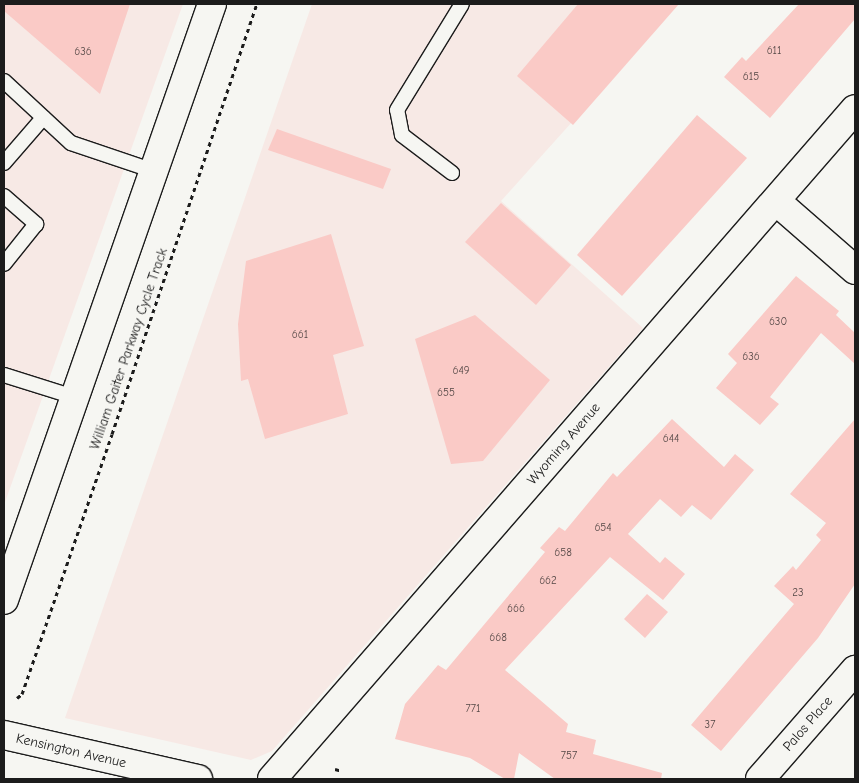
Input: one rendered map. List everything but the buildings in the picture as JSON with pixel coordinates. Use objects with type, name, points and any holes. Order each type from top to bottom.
[{"type":"street","points":[[4,600],[212,4]]},
{"type":"street","name":"Wyoming Avenue","points":[[272,779],[855,109]]},
{"type":"street","points":[[776,201],[855,270]]},
{"type":"street","name":"Palos Place","points":[[760,779],[855,670]]},
{"type":"street","name":"Kensington Avenue","points":[[4,735],[198,779]]},
{"type":"lane","points":[[452,174],[402,136],[397,110],[462,4]]},
{"type":"lane","points":[[4,82],[71,143],[154,171]]},
{"type":"lane","points":[[4,163],[43,118]]},
{"type":"lane","points":[[4,196],[36,224],[4,264]]},
{"type":"lane","points":[[4,375],[74,397]]},
{"type":"path","name":"William Gaiter Parkway Cycle Track","points":[[17,698],[22,694],[112,434],[257,4]]},
{"type":"path","points":[[335,770],[342,771]]},
{"type":"shaded area","points":[[4,4],[183,4],[4,505]]},
{"type":"shaded area","points":[[312,4],[678,4],[501,201],[643,328],[272,751],[251,760],[65,718]]}]
